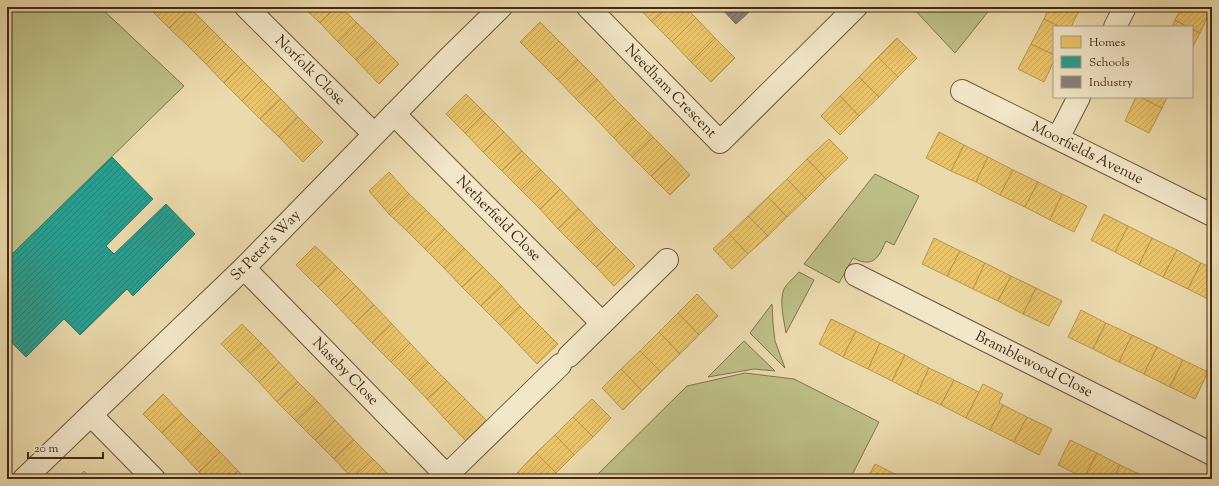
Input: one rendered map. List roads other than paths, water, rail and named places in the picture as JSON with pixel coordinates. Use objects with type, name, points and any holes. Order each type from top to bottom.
[{"type":"street","name":"Norfolk Close","points":[[246,7],[374,134]]},
{"type":"street","name":"St Peter's Way","points":[[24,479],[244,268],[374,134],[501,7]]},
{"type":"street","name":"Needham Crescent","points":[[588,7],[720,142],[856,7]]},
{"type":"street","points":[[1116,26],[1125,7]]},
{"type":"street","name":"Moorfields Avenue","points":[[962,91],[1212,215]]},
{"type":"street","points":[[1058,138],[1078,98]]},
{"type":"street","name":"Netherfield Close","points":[[394,114],[602,323]]},
{"type":"street","points":[[602,323],[667,260]]},
{"type":"street","name":"Naseby Close","points":[[244,268],[445,477],[602,323]]},
{"type":"street","name":"Bramblewood Close","points":[[856,275],[1212,454]]},
{"type":"street","points":[[91,415],[154,479]]}]
